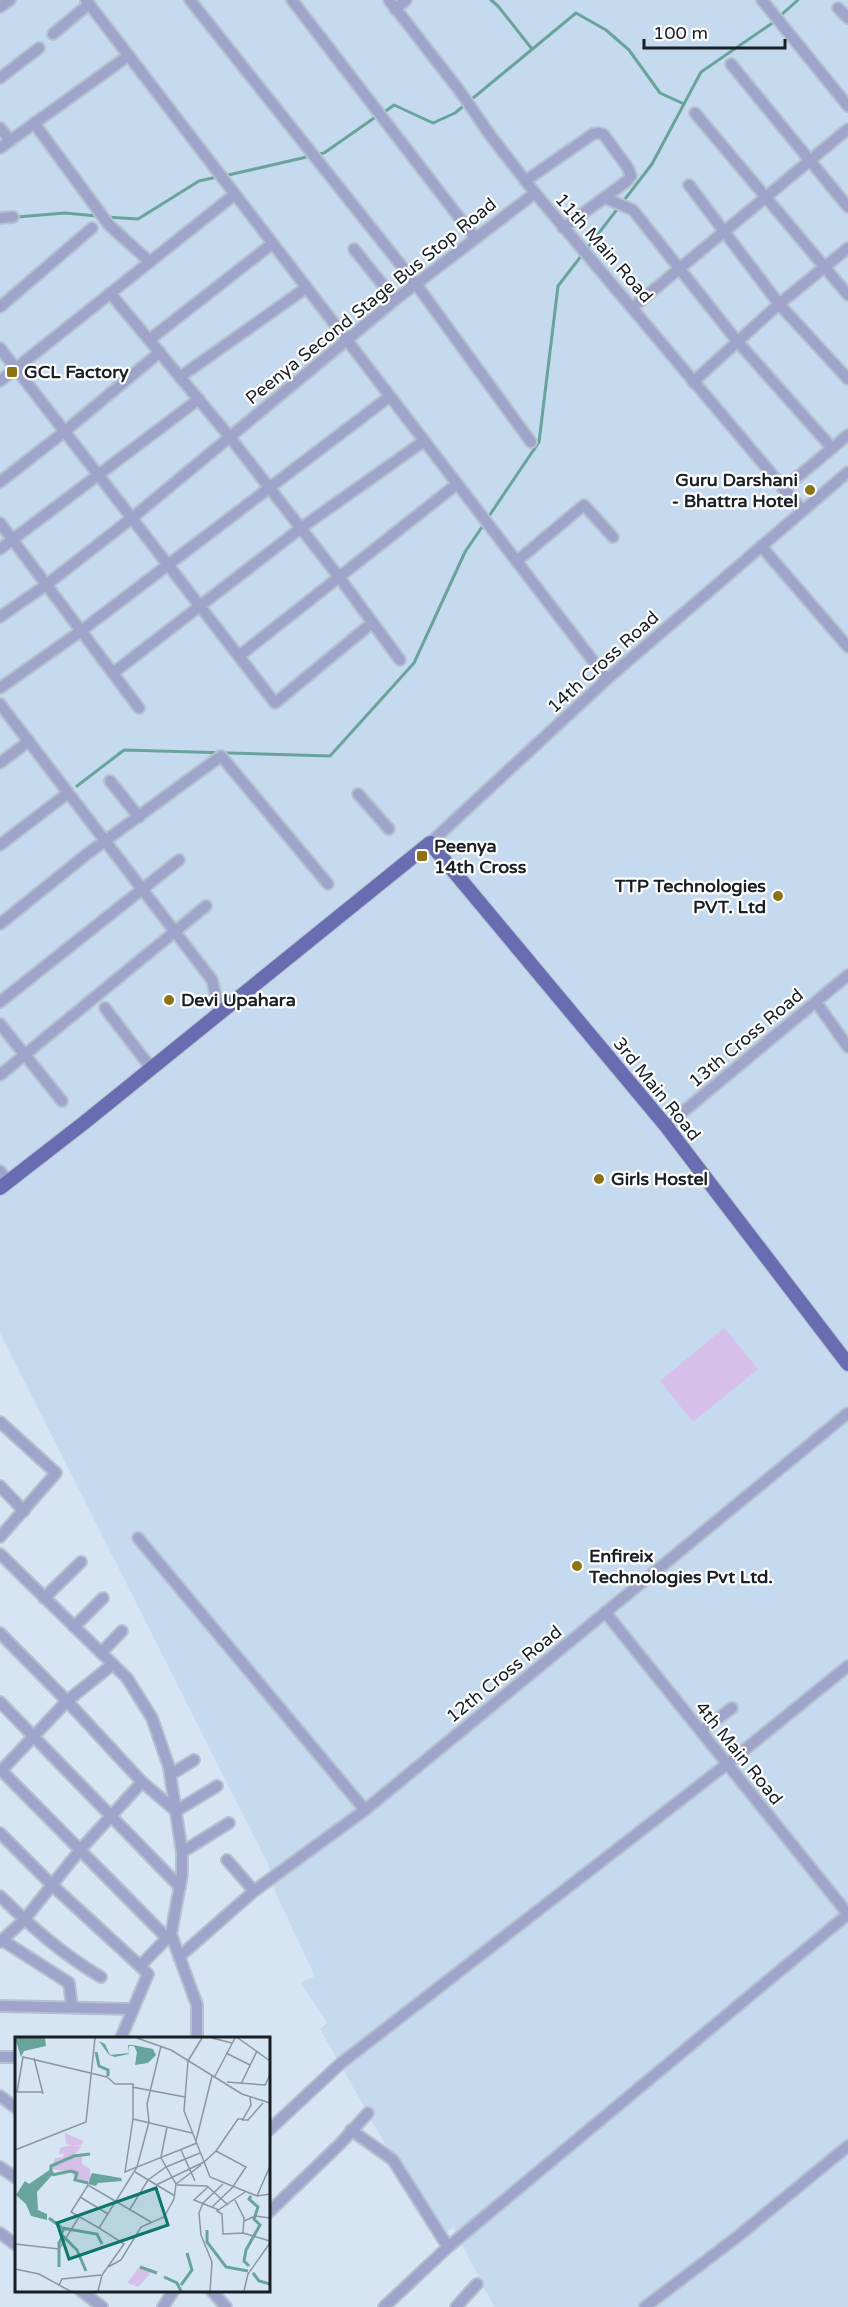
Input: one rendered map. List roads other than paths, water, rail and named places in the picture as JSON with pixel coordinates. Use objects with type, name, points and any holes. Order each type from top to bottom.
[{"type":"main road","points":[[3,1180],[152,1068],[430,843]]},
{"type":"main road","name":"3rd Main Road","points":[[430,843],[666,1126],[848,1364]]},
{"type":"street","points":[[0,7],[10,0]]},
{"type":"street","points":[[190,0],[416,284],[531,442]]},
{"type":"street","points":[[392,4],[406,0]]},
{"type":"street","points":[[762,0],[848,106]]},
{"type":"street","points":[[296,1],[475,238]]},
{"type":"street","points":[[53,34],[88,2],[214,170],[607,679]]},
{"type":"street","name":"11th Main Road","points":[[392,4],[534,193],[633,307],[693,382],[803,511]]},
{"type":"street","points":[[837,8],[848,18]]},
{"type":"street","points":[[0,78],[39,48]]},
{"type":"street","points":[[0,148],[128,56]]},
{"type":"street","points":[[731,64],[848,207]]},
{"type":"street","points":[[695,113],[848,296]]},
{"type":"street","points":[[34,123],[109,225],[150,262]]},
{"type":"street","points":[[0,128],[10,140]]},
{"type":"street","points":[[633,307],[848,129]]},
{"type":"street","points":[[525,181],[593,134],[604,135],[628,168],[631,176],[563,228]]},
{"type":"street","points":[[689,185],[779,304],[848,379]]},
{"type":"street","name":"Peenya Second Stage Bus Stop Road","points":[[0,617],[46,585],[132,518],[395,300],[534,193]]},
{"type":"street","points":[[0,381],[234,195]]},
{"type":"street","points":[[605,198],[633,210],[737,341],[832,448]]},
{"type":"street","points":[[0,218],[13,217]]},
{"type":"street","points":[[0,307],[92,228]]},
{"type":"street","points":[[149,339],[272,244]]},
{"type":"street","points":[[354,249],[395,300]]},
{"type":"street","points":[[693,382],[779,304],[848,249]]},
{"type":"street","points":[[180,377],[306,288]]},
{"type":"street","points":[[110,293],[229,436],[339,577],[400,660]]},
{"type":"street","points":[[0,348],[275,703],[372,623]]},
{"type":"street","points":[[0,482],[64,432],[159,352]]},
{"type":"street","points":[[0,688],[81,631],[389,397]]},
{"type":"street","points":[[0,549],[199,399]]},
{"type":"street","points":[[783,489],[848,435]]},
{"type":"street","points":[[113,673],[301,528],[424,441]]},
{"type":"street","points":[[803,511],[848,472]]},
{"type":"street","points":[[238,656],[456,484]]},
{"type":"street","points":[[517,561],[584,505],[613,537]]},
{"type":"street","name":"14th Cross Road","points":[[430,843],[607,679],[803,511]]},
{"type":"street","points":[[0,523],[139,708]]},
{"type":"street","points":[[761,546],[848,647]]},
{"type":"street","points":[[0,704],[212,980],[220,1013]]},
{"type":"street","points":[[0,763],[29,741]]},
{"type":"street","points":[[0,924],[87,854],[221,756],[328,884]]},
{"type":"street","points":[[110,781],[139,817]]},
{"type":"street","points":[[0,845],[68,793]]},
{"type":"street","points":[[358,794],[389,829]]},
{"type":"street","points":[[0,1002],[180,860]]},
{"type":"street","points":[[0,1075],[206,906]]},
{"type":"street","name":"13th Cross Road","points":[[666,1126],[848,975]]},
{"type":"street","points":[[816,1002],[848,1047]]},
{"type":"street","points":[[105,1008],[152,1068]]},
{"type":"street","points":[[0,1024],[62,1101]]},
{"type":"street","name":"12th Cross Road","points":[[179,1957],[254,1891],[365,1809],[848,1413]]},
{"type":"street","points":[[0,1422],[56,1473],[0,1537]]},
{"type":"street","points":[[0,1486],[24,1511]]},
{"type":"street","points":[[138,1538],[365,1809]]},
{"type":"street","points":[[0,1554],[127,1678],[152,1718],[170,1774],[182,1852],[180,1887],[169,1936],[140,1966]]},
{"type":"street","points":[[44,1598],[81,1562]]},
{"type":"street","points":[[74,1627],[103,1598]]},
{"type":"street","name":"4th Main Road","points":[[605,1612],[848,1914]]},
{"type":"street","points":[[100,1653],[122,1631]]},
{"type":"street","points":[[0,1633],[142,1782],[176,1811]]},
{"type":"street","points":[[113,1664],[67,1701],[0,1770],[169,1936],[197,2005],[197,2037]]},
{"type":"street","points":[[270,2129],[340,2064],[727,1764],[848,1666]]},
{"type":"street","points":[[0,1702],[180,1887]]},
{"type":"street","points":[[701,1731],[732,1707]]},
{"type":"street","points":[[170,1774],[194,1760]]},
{"type":"street","points":[[72,2007],[69,1983],[1,1941],[24,1920],[80,1850],[142,1782]]},
{"type":"street","points":[[176,1811],[218,1786]]},
{"type":"street","points":[[182,1852],[229,1824]]},
{"type":"street","points":[[0,1833],[53,1886],[148,1974],[121,2037]]},
{"type":"street","points":[[226,1860],[254,1891]]},
{"type":"street","points":[[0,1896],[24,1920],[76,1963],[101,1977]]},
{"type":"street","points":[[384,2307],[448,2247],[848,1914]]},
{"type":"street","points":[[0,2006],[132,2009]]},
{"type":"street","points":[[0,2096],[15,2107]]},
{"type":"street","points":[[270,2211],[340,2144],[368,2113]]},
{"type":"street","points":[[351,2130],[393,2160],[448,2247]]},
{"type":"street","points":[[645,2307],[737,2237],[848,2146]]},
{"type":"street","points":[[0,2167],[15,2177]]},
{"type":"street","points":[[0,2233],[15,2244]]},
{"type":"street","points":[[456,2307],[477,2284]]},
{"type":"street","points":[[83,2292],[102,2307]]},
{"type":"street","points":[[163,2307],[173,2292]]},
{"type":"street","points":[[213,2292],[226,2307]]},
{"type":"waterway","points":[[491,0],[532,49]]},
{"type":"waterway","points":[[487,519],[539,442],[558,286],[652,164],[701,72],[771,24],[798,0]]},
{"type":"waterway","points":[[383,113],[394,105],[433,123],[455,113],[576,13],[606,30],[629,50],[660,93],[684,104]]},
{"type":"waterway","points":[[317,154],[324,153],[377,116]]},
{"type":"waterway","points":[[224,176],[311,156]]},
{"type":"waterway","points":[[106,217],[138,219],[199,181],[217,177]]},
{"type":"waterway","points":[[17,217],[65,213],[97,216]]},
{"type":"waterway","points":[[77,786],[124,750],[330,756],[414,663],[465,552],[484,524]]},
{"type":"place","name":"GCL Factory","points":[[12,372]]},
{"type":"place","name":"Guru Darshani - Bhattra Hotel","points":[[810,490]]},
{"type":"place","name":"Peenya 14th Cross","points":[[422,856]]},
{"type":"place","name":"TTP Technologies PVT. Ltd","points":[[778,896]]},
{"type":"place","name":"Devi Upahara","points":[[169,1000]]},
{"type":"place","name":"Girls Hostel","points":[[599,1179]]},
{"type":"place","name":"Enfireix Technologies Pvt Ltd.","points":[[577,1566]]}]
